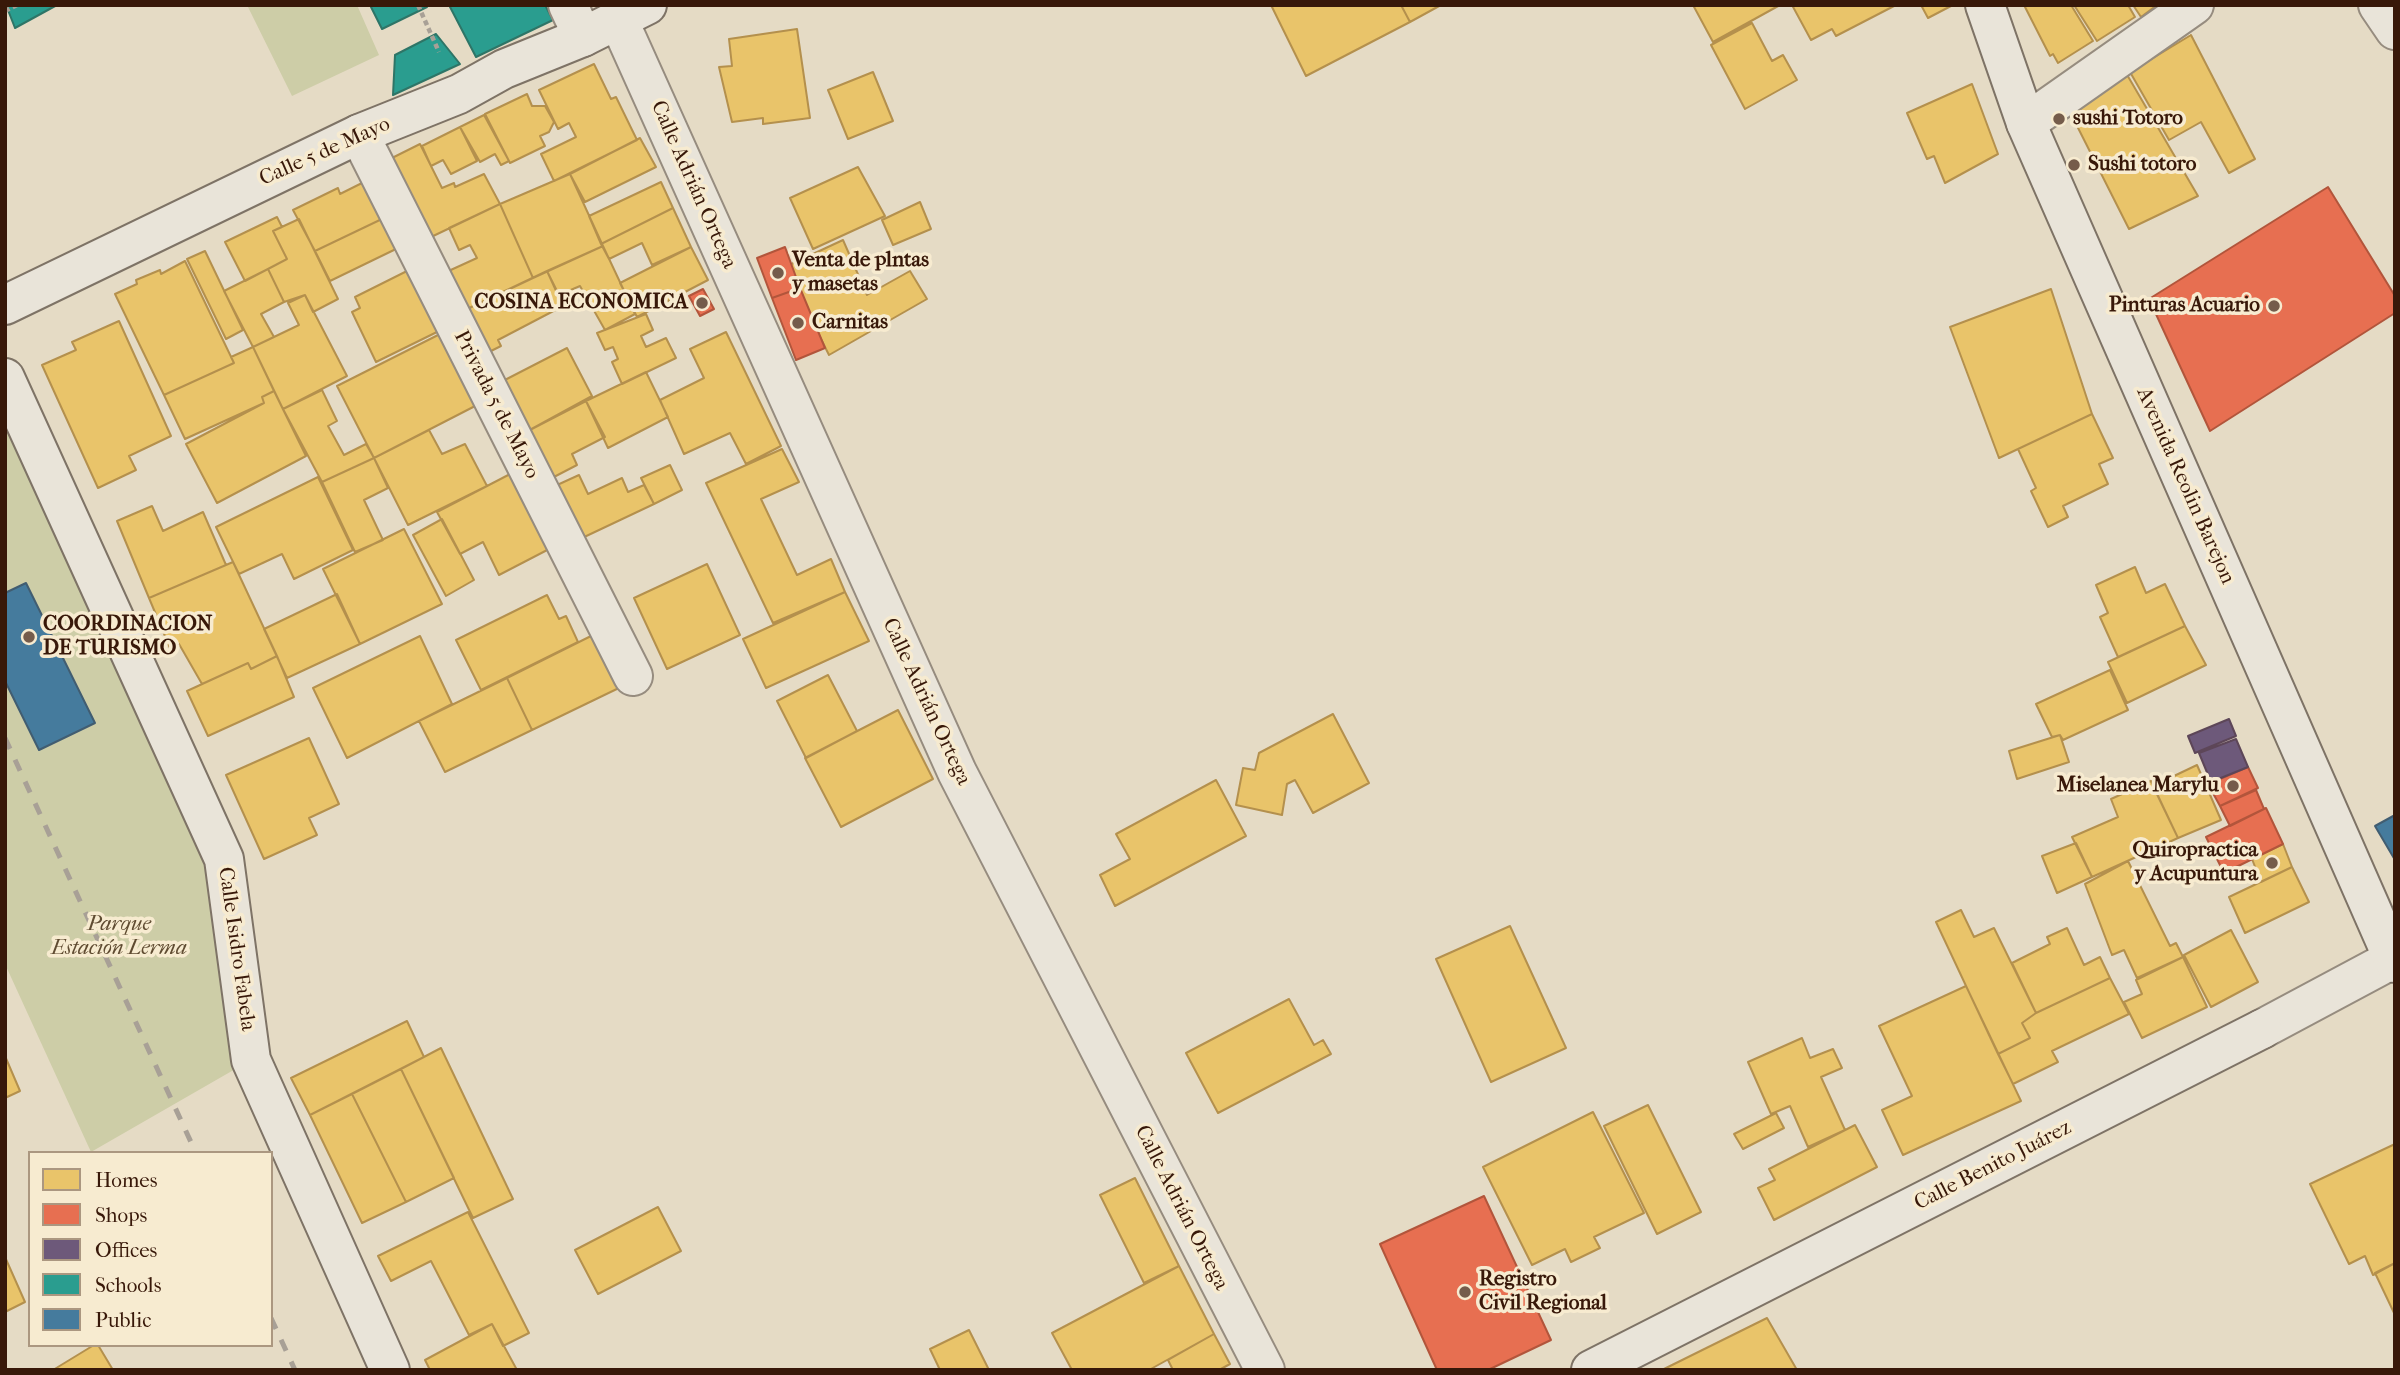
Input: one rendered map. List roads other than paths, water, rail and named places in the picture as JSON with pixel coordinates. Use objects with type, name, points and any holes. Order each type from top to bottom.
[{"type":"main road","name":"Avenida Reolin Barejon","points":[[1985,5],[2026,123],[2394,961]]},
{"type":"main road","points":[[2026,123],[2194,5]]},
{"type":"main road","points":[[2378,5],[2395,30]]},
{"type":"main road","name":"Calle 5 de Mayo","points":[[5,305],[359,134],[576,21],[633,12]]},
{"type":"main road","name":"Calle Adrián Ortega","points":[[633,12],[957,772],[1265,1370]]},
{"type":"main road","name":"Privada 5 de Mayo","points":[[359,134],[633,676]]},
{"type":"main road","name":"Calle Isidro Fabela","points":[[5,378],[224,859],[251,1060],[390,1370]]},
{"type":"main road","name":"Calle Benito Juárez","points":[[1591,1370],[2394,961]]},
{"type":"railway","points":[[5,738],[195,1151]]},
{"type":"railway","points":[[273,1322],[295,1370]]},
{"type":"place","name":"sushi Totoro","points":[[2059,119]]},
{"type":"place","name":"Sushi totoro","points":[[2074,165]]},
{"type":"place","name":"Venta de plntas y masetas","points":[[778,273]]},
{"type":"place","name":"COSINA ECONOMICA","points":[[702,303]]},
{"type":"place","name":"Pinturas Acuario","points":[[2274,306]]},
{"type":"place","name":"Carnitas","points":[[798,323]]},
{"type":"place","name":"COORDINACION DE TURISMO","points":[[29,637]]},
{"type":"place","name":"Miselanea Marylu","points":[[2233,786]]},
{"type":"place","name":"Quiropractica y Acupuntura","points":[[2272,863]]},
{"type":"place","name":"Registro Civil Regional","points":[[1465,1292]]},
{"type":"park label","name":"Parque Estación Lerma","points":[[119,937]]}]
